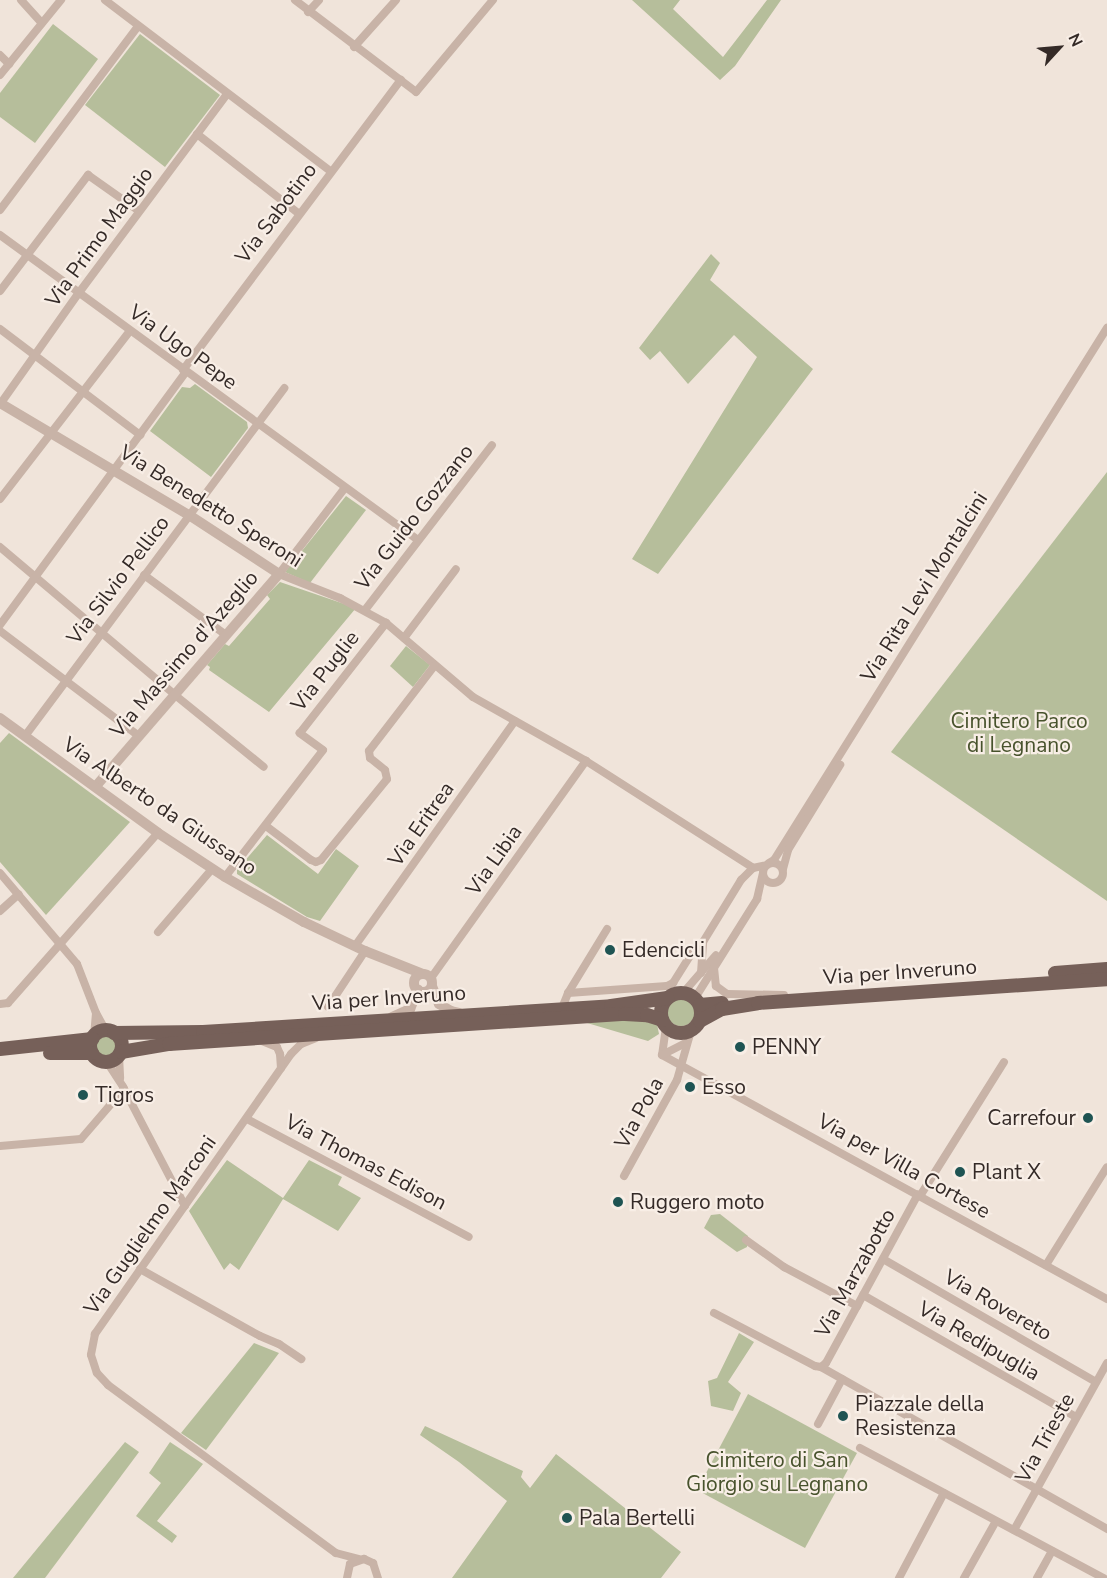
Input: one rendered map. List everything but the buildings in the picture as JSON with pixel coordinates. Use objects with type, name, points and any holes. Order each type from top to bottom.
[{"type":"main road","name":"Via per Inveruno","points":[[100,1038],[562,1008],[667,998],[784,995],[1107,969]]},
{"type":"main road","name":"Via per Inveruno","points":[[116,1057],[169,1044],[625,1014],[647,1015],[678,1033],[693,1031],[722,1009],[758,1003],[1107,980]]},
{"type":"main road","points":[[664,1024],[661,1009],[667,998]]},
{"type":"main road","points":[[692,999],[693,1031]]},
{"type":"main road","points":[[0,1056],[100,1038]]},
{"type":"main road","points":[[0,1048],[100,1038],[122,1043],[116,1057],[98,1060],[100,1038]]},
{"type":"street","points":[[21,0],[42,23]]},
{"type":"street","points":[[0,75],[61,0]]},
{"type":"street","points":[[105,0],[330,171]]},
{"type":"street","points":[[295,0],[416,92],[493,0]]},
{"type":"street","points":[[308,12],[319,0]]},
{"type":"street","points":[[354,46],[396,0]]},
{"type":"street","points":[[0,210],[138,26]]},
{"type":"street","points":[[0,55],[9,64]]},
{"type":"street","name":"Via Sabotino","points":[[0,625],[140,435],[298,213],[400,80]]},
{"type":"street","name":"Via Primo Maggio","points":[[1,403],[78,294],[227,94]]},
{"type":"street","points":[[197,134],[298,213]]},
{"type":"street","points":[[0,291],[88,175],[139,212]]},
{"type":"street","name":"Via Ugo Pepe","points":[[0,235],[344,489],[418,540]]},
{"type":"street","points":[[0,328],[140,435]]},
{"type":"street","name":"Via Rita Levi Montalcini","points":[[757,899],[766,867],[774,860],[1107,328]]},
{"type":"street","points":[[0,498],[130,331]]},
{"type":"street","name":"Via Rita Levi Montalcini","points":[[783,869],[788,850],[1107,338]]},
{"type":"street","name":"Via Silvio Pellico","points":[[25,736],[284,388]]},
{"type":"street","name":"Via Benedetto Speroni","points":[[1,403],[189,514],[279,574],[365,610],[386,623],[473,697],[586,761],[753,868]]},
{"type":"street","name":"Via Guido Gozzano","points":[[365,610],[492,445]]},
{"type":"street","name":"Via Massimo d'Azeglio","points":[[96,786],[279,574],[344,489]]},
{"type":"street","points":[[0,547],[175,695],[264,766]]},
{"type":"street","points":[[404,639],[456,569]]},
{"type":"street","points":[[144,575],[226,635]]},
{"type":"street","name":"Via Puglie","points":[[225,877],[323,750],[300,733],[386,623]]},
{"type":"street","points":[[0,631],[139,736]]},
{"type":"street","points":[[266,826],[311,860],[321,860],[387,778],[386,770],[370,758],[369,751],[435,665]]},
{"type":"street","name":"Via Alberto da Giussano","points":[[0,718],[158,833],[212,869],[304,922],[399,965],[424,982],[439,1004],[451,1011],[468,1014]]},
{"type":"street","name":"Via Eritrea","points":[[328,1007],[360,949],[515,721]]},
{"type":"street","name":"Via Libia","points":[[424,982],[586,761]]},
{"type":"street","points":[[0,1004],[8,1003],[158,833]]},
{"type":"street","points":[[568,993],[667,986],[703,942],[741,880],[753,868],[776,863],[783,869],[783,876],[777,882],[767,881],[766,867]]},
{"type":"street","points":[[158,932],[212,869]]},
{"type":"street","points":[[0,873],[61,945],[84,978],[96,1013],[100,1038]]},
{"type":"street","name":"Via Rita Levi Montalcini","points":[[692,999],[757,899],[777,882]]},
{"type":"street","points":[[0,911],[19,894]]},
{"type":"street","points":[[562,1008],[568,993],[607,929]]},
{"type":"street","name":"Via Rita Levi Montalcini","points":[[692,999],[700,970],[730,939]]},
{"type":"street","points":[[700,970],[703,942]]},
{"type":"street","points":[[682,969],[692,962],[700,970]]},
{"type":"street","name":"Via per Inveruno","points":[[714,967],[713,975],[716,986],[728,994],[784,995]]},
{"type":"street","points":[[381,1020],[410,1009],[424,982]]},
{"type":"street","points":[[96,1013],[100,1038]]},
{"type":"street","points":[[662,1055],[664,1024]]},
{"type":"street","points":[[662,1055],[693,1031]]},
{"type":"street","points":[[683,1066],[693,1031]]},
{"type":"street","name":"Via Guglielmo Marconi","points":[[346,1033],[301,1044],[281,1068],[95,1334],[91,1355],[97,1373],[108,1385],[336,1553],[359,1559]]},
{"type":"street","points":[[250,1039],[277,1047],[281,1068]]},
{"type":"street","name":"Via per Villa Cortese","points":[[662,1055],[1107,1299]]},
{"type":"street","points":[[116,1057],[123,1087],[184,1206]]},
{"type":"street","points":[[116,1057],[123,1087]]},
{"type":"street","name":"Via Marzabotto","points":[[821,1367],[826,1363],[919,1195],[1004,1062]]},
{"type":"street","name":"Via Pola","points":[[624,1176],[683,1066]]},
{"type":"street","points":[[0,1146],[81,1139],[123,1087]]},
{"type":"street","name":"Via Thomas Edison","points":[[247,1119],[469,1237]]},
{"type":"street","points":[[1046,1265],[1107,1167]]},
{"type":"street","points":[[746,1240],[784,1267],[857,1306]]},
{"type":"street","name":"Via Rovereto","points":[[883,1259],[1096,1382]]},
{"type":"street","points":[[140,1269],[260,1336],[279,1344],[302,1359]]},
{"type":"street","name":"Via Redipuglia","points":[[863,1295],[1076,1417]]},
{"type":"street","points":[[714,1313],[815,1366],[821,1367],[1107,1529]]},
{"type":"street","name":"Via Trieste","points":[[1014,1530],[1107,1363]]},
{"type":"street","points":[[818,1424],[842,1379]]},
{"type":"street","points":[[860,1448],[1100,1577]]},
{"type":"street","points":[[899,1578],[944,1493]]},
{"type":"street","points":[[964,1578],[996,1521]]},
{"type":"street","points":[[1037,1578],[1052,1551]]},
{"type":"street","name":"Via Guglielmo Marconi","points":[[336,1553],[346,1576]]},
{"type":"street","points":[[346,1576],[350,1564],[359,1559],[374,1563],[379,1576]]},
{"type":"green space","points":[[632,0],[680,0],[673,9],[723,57],[767,0],[781,0],[735,66],[720,80]]},
{"type":"green space","points":[[53,24],[98,59],[35,143],[0,117],[0,93]]},
{"type":"green space","points":[[140,34],[220,95],[165,167],[85,105]]},
{"type":"green space","points":[[711,254],[720,263],[710,280],[813,369],[658,574],[632,559],[757,357],[734,335],[688,384],[660,351],[650,360],[639,348]]},
{"type":"green space","points":[[195,384],[247,422],[248,428],[211,477],[150,431],[182,387],[190,388]]},
{"type":"green space","name":"Cimitero Parco di Legnano","points":[[1107,472],[1107,901],[891,752]]},
{"type":"green space","points":[[346,496],[366,510],[310,583],[285,572]]},
{"type":"green space","points":[[280,582],[356,608],[269,712],[209,670],[210,667],[207,665],[225,644],[229,646],[270,599],[267,595]]},
{"type":"green space","points":[[406,646],[430,665],[413,687],[390,666]]},
{"type":"green space","points":[[9,733],[130,822],[46,915],[0,862],[0,743]]},
{"type":"green space","points":[[267,835],[318,874],[336,849],[359,866],[320,921],[307,917],[237,874],[237,870]]},
{"type":"green space","points":[[681,998],[691,1002],[695,1012],[691,1022],[681,1026],[671,1022],[667,1012],[671,1002]]},
{"type":"green space","points":[[625,1017],[657,1024],[659,1034],[648,1041],[577,1020]]},
{"type":"green space","points":[[106,1035],[114,1038],[117,1046],[114,1054],[106,1057],[98,1054],[95,1046],[98,1038]]},
{"type":"green space","points":[[227,1160],[283,1198],[309,1160],[342,1177],[338,1185],[361,1198],[338,1231],[283,1199],[239,1270],[230,1263],[224,1270],[189,1211]]},
{"type":"green space","points":[[720,1214],[748,1236],[747,1247],[737,1252],[704,1228],[711,1215]]},
{"type":"green space","points":[[739,1333],[754,1342],[728,1382],[741,1393],[733,1411],[711,1406],[708,1381],[717,1378]]},
{"type":"green space","points":[[254,1343],[279,1353],[206,1450],[181,1433]]},
{"type":"green space","name":"Cimitero di San Giorgio su Legnano","points":[[748,1394],[857,1453],[805,1548],[697,1490]]},
{"type":"green space","name":"Pala Bertelli","points":[[425,1426],[523,1471],[521,1477],[530,1488],[556,1454],[681,1552],[661,1578],[452,1578],[507,1501],[459,1462],[420,1435]]},
{"type":"green space","points":[[125,1442],[139,1452],[45,1578],[13,1578]]},
{"type":"green space","points":[[170,1442],[203,1464],[157,1521],[177,1536],[172,1543],[136,1516],[161,1483],[149,1473]]},
{"type":"place","name":"Edencicli","points":[[610,950]]},
{"type":"place","name":"PENNY","points":[[740,1047]]},
{"type":"place","name":"Esso","points":[[690,1087]]},
{"type":"place","name":"Tigros","points":[[83,1095]]},
{"type":"place","name":"Carrefour","points":[[1088,1118]]},
{"type":"place","name":"Plant X","points":[[960,1172]]},
{"type":"place","name":"Ruggero moto","points":[[618,1202]]},
{"type":"place","name":"Piazzale della Resistenza","points":[[843,1416]]},
{"type":"place","name":"Pala Bertelli","points":[[567,1518]]}]
